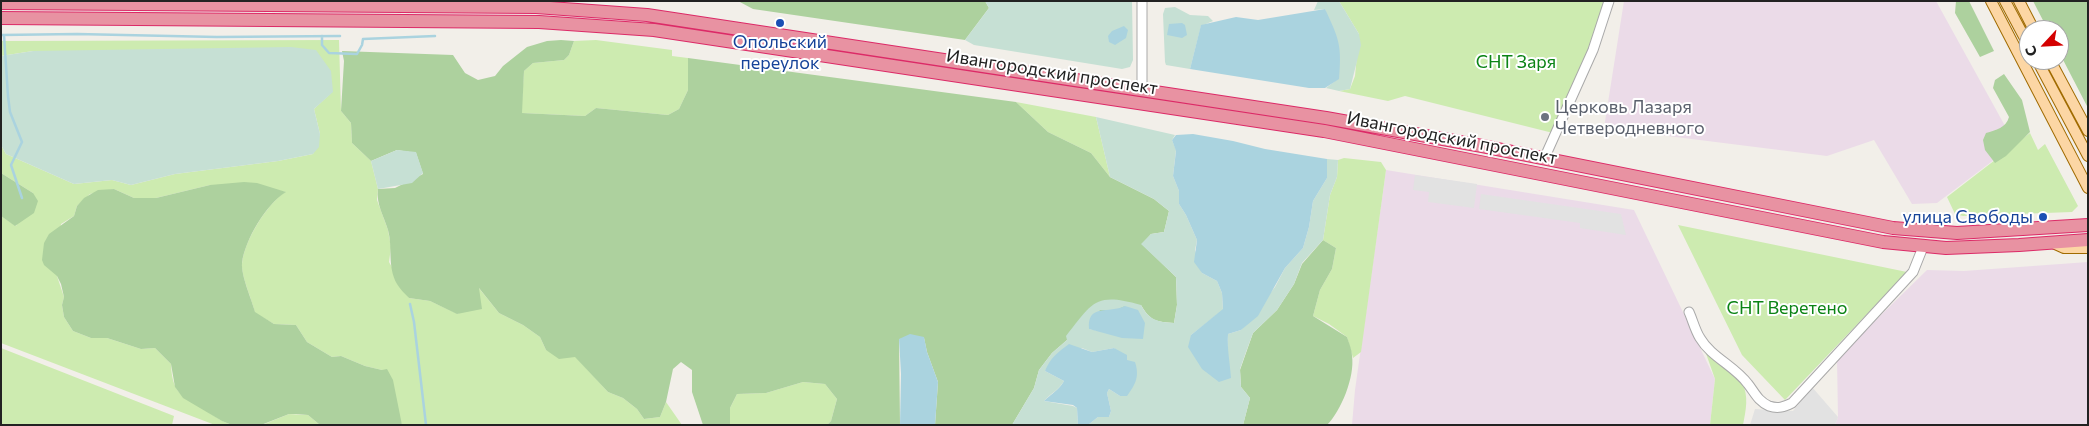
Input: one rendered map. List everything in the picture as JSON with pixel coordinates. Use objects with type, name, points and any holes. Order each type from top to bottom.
[{"type":"highway","name":"Ивангородский проспект","points":[[1,3],[536,7],[678,18],[1326,118],[1892,228],[1957,233],[2088,226]]},
{"type":"highway","name":"Ивангородский проспект","points":[[1,18],[540,22],[654,30],[1324,131],[1882,242],[1922,247],[1981,247],[2088,240]]},
{"type":"main road","points":[[1991,1],[2088,188]]},
{"type":"main road","points":[[2005,1],[2019,27]]},
{"type":"main road","points":[[2019,1],[2029,20]]},
{"type":"main road","points":[[2042,70],[2088,156]]},
{"type":"main road","points":[[2055,70],[2088,131]]},
{"type":"main road","points":[[2047,228],[2053,224],[2088,219]]},
{"type":"main road","points":[[2053,242],[2064,248],[2088,248]]},
{"type":"street","points":[[1142,1],[1142,89]]},
{"type":"street","points":[[1544,159],[1593,50],[1609,1]]},
{"type":"street","points":[[1689,312],[1700,338],[1707,347],[1741,376],[1756,397],[1770,406],[1781,408],[1792,403],[1914,272],[1922,247]]},
{"type":"shaded area","points":[[1624,1],[1936,1],[2015,144],[1937,203],[1912,204],[1874,140],[1827,156],[1604,128]]},
{"type":"shaded area","points":[[1386,170],[1634,210],[1715,379],[1710,425],[1352,425],[1355,390]]},
{"type":"shaded area","points":[[1415,175],[1477,184],[1474,208],[1428,202],[1429,192],[1413,190]]},
{"type":"shaded area","points":[[1481,194],[1621,214],[1626,235],[1580,228],[1580,223],[1479,209]]},
{"type":"shaded area","points":[[2088,262],[2088,425],[1835,425],[1838,417],[1837,358],[1927,270],[1964,271]]},
{"type":"shaded area","points":[[1812,387],[1838,417],[1835,425],[1750,425],[1755,409],[1793,411]]},
{"type":"green space","points":[[738,1],[985,1],[989,8],[965,40],[753,9]]},
{"type":"green space","points":[[985,1],[1132,1],[1133,60],[1130,67],[1122,69],[974,45],[965,40],[989,8]]},
{"type":"green space","points":[[1318,1],[1339,1],[1359,34],[1361,45],[1350,89],[1339,91],[1326,88],[1339,78],[1325,9],[1314,10]]},
{"type":"green space","name":"СНТ Заря","points":[[1339,1],[1607,1],[1572,92],[1553,133],[1405,96],[1388,101],[1339,91],[1350,89],[1355,76],[1359,34]]},
{"type":"green space","points":[[1956,1],[1969,1],[1994,51],[1980,57],[1955,13]]},
{"type":"green space","points":[[2033,1],[2088,1],[2088,108],[2068,70],[2069,20],[2043,20]]},
{"type":"green space","points":[[1175,7],[1190,15],[1208,16],[1213,21],[1201,26],[1190,69],[1166,65],[1165,62],[1163,14],[1165,8]]},
{"type":"green space","points":[[339,40],[341,111],[351,123],[352,143],[371,161],[378,189],[377,200],[388,230],[391,247],[389,262],[409,298],[430,301],[458,314],[478,287],[499,313],[523,325],[540,337],[546,350],[575,356],[608,392],[623,398],[637,409],[644,419],[660,417],[666,402],[682,425],[402,425],[382,370],[365,366],[341,356],[332,357],[307,342],[296,325],[274,324],[255,313],[243,275],[242,264],[252,234],[271,205],[285,192],[277,190],[210,185],[156,198],[134,198],[114,189],[90,194],[77,206],[74,216],[61,224],[57,276],[64,297],[62,305],[64,317],[73,331],[91,338],[107,338],[141,349],[155,348],[171,364],[175,387],[183,396],[232,425],[215,425],[1,343],[1,216],[16,226],[33,193],[1,173],[1,145],[6,154],[74,184],[112,180],[131,185],[175,174],[278,161],[313,154],[320,134],[314,109],[332,92],[115,51],[33,51],[1,56],[1,41]]},
{"type":"green space","points":[[596,40],[672,50],[672,56],[688,58],[688,90],[679,109],[668,115],[596,108],[585,116],[521,113],[524,71],[533,63],[564,60],[569,55],[574,41]]},
{"type":"green space","points":[[547,41],[574,41],[569,55],[564,60],[533,63],[524,71],[522,113],[585,116],[596,108],[668,115],[679,109],[688,90],[688,58],[1016,102],[1048,132],[1091,153],[1110,177],[1154,199],[1169,211],[1164,232],[1151,234],[1142,244],[1176,277],[1177,305],[1174,323],[1154,320],[1141,305],[1067,340],[1052,353],[1039,370],[1034,388],[1012,425],[935,425],[938,382],[924,338],[899,339],[900,425],[827,425],[831,421],[837,399],[825,384],[803,382],[766,393],[737,394],[730,408],[730,425],[703,425],[692,392],[692,370],[681,362],[673,369],[666,402],[660,417],[644,419],[637,409],[623,398],[608,392],[575,357],[559,359],[546,350],[540,337],[523,325],[499,313],[479,288],[482,309],[457,314],[430,301],[409,298],[401,290],[392,270],[388,230],[379,205],[378,189],[395,188],[423,174],[416,153],[397,150],[371,161],[352,143],[351,123],[341,111],[344,61],[342,51],[453,55],[465,73],[478,80],[495,76],[503,66],[527,47]]},
{"type":"green space","points":[[291,47],[316,50],[331,71],[333,92],[314,109],[320,134],[319,147],[313,154],[278,161],[175,174],[131,185],[112,180],[74,184],[6,154],[1,145],[1,56],[33,51]]},
{"type":"green space","points":[[2004,74],[2022,100],[2030,132],[2006,156],[1995,163],[1985,150],[1983,140],[1986,133],[1997,130],[2008,121],[2009,117],[1993,88],[1995,80]]},
{"type":"green space","points":[[1016,102],[1096,117],[1110,177],[1091,153],[1048,132]]},
{"type":"green space","points":[[1096,117],[1175,135],[1172,140],[1176,150],[1173,176],[1179,191],[1179,204],[1197,240],[1195,250],[1202,273],[1217,281],[1222,293],[1223,310],[1191,335],[1227,353],[1228,334],[1241,330],[1275,287],[1285,268],[1303,248],[1313,201],[1327,178],[1327,159],[1338,160],[1337,177],[1330,195],[1323,240],[1302,263],[1294,284],[1277,310],[1253,333],[1246,352],[1240,369],[1241,387],[1250,398],[1243,425],[1088,425],[1098,417],[1109,417],[1111,411],[1107,393],[1109,389],[1120,396],[1127,360],[1114,348],[1092,352],[1082,348],[1045,371],[1064,381],[1044,401],[1077,408],[1078,425],[1012,425],[1034,388],[1039,370],[1052,353],[1067,340],[1066,336],[1083,315],[1096,303],[1104,300],[1126,301],[1141,305],[1147,314],[1154,319],[1174,323],[1177,305],[1176,277],[1141,244],[1151,234],[1164,232],[1169,211],[1154,199],[1110,177]],"holes":[[[1125,306],[1105,332],[1089,329],[1100,310],[1116,310]]]},
{"type":"green space","points":[[2030,133],[2038,150],[2045,144],[2078,206],[2072,212],[1963,216],[1955,214],[1947,197]]},
{"type":"green space","points":[[397,150],[416,152],[423,173],[412,183],[378,189],[371,161]]},
{"type":"green space","points":[[1344,158],[1381,162],[1386,170],[1361,352],[1353,358],[1347,337],[1329,324],[1313,316],[1320,290],[1332,269],[1336,248],[1323,240],[1330,195],[1337,177],[1338,160]]},
{"type":"green space","points":[[1,173],[33,193],[38,201],[34,213],[15,226],[1,216]]},
{"type":"green space","points":[[244,182],[257,183],[286,192],[264,214],[247,244],[244,254],[242,263],[243,274],[255,312],[274,324],[296,325],[307,342],[332,357],[341,356],[365,366],[382,370],[387,369],[393,380],[402,425],[320,425],[308,415],[289,414],[261,425],[232,425],[183,398],[175,387],[171,364],[155,348],[141,349],[107,338],[91,338],[73,331],[64,317],[62,305],[64,297],[61,284],[57,276],[44,265],[42,260],[44,243],[49,234],[74,216],[77,206],[84,198],[98,190],[114,189],[134,198],[156,198],[210,185]]},
{"type":"green space","name":"СНТ Веретено","points":[[1678,225],[1907,272],[1785,400],[1742,355]]},
{"type":"green space","points":[[1323,240],[1336,248],[1332,269],[1320,290],[1313,316],[1347,337],[1352,354],[1352,364],[1349,383],[1342,403],[1327,425],[1243,425],[1250,398],[1241,387],[1240,370],[1253,333],[1277,310],[1294,284],[1302,264]]},
{"type":"green space","points":[[1703,345],[1742,382],[1746,398],[1743,425],[1710,425],[1715,379]]},
{"type":"green space","points":[[1,348],[174,416],[172,425],[1,425]]},
{"type":"green space","points":[[803,382],[825,384],[837,399],[831,421],[827,425],[730,425],[730,408],[737,394],[766,393]]},
{"type":"green space","points":[[289,414],[308,415],[320,425],[262,425]]},
{"type":"water","points":[[1325,9],[1336,35],[1340,58],[1339,79],[1325,88],[1309,88],[1190,69],[1201,25],[1236,17],[1258,20]]},
{"type":"water","points":[[1182,23],[1185,25],[1187,35],[1182,38],[1167,35],[1169,24]]},
{"type":"water","points":[[1124,26],[1128,30],[1126,38],[1115,45],[1109,42],[1108,36],[1112,31]]},
{"type":"water","points":[[1193,134],[1265,149],[1327,159],[1327,178],[1313,201],[1303,248],[1285,268],[1258,316],[1241,330],[1228,334],[1231,378],[1219,382],[1202,369],[1188,347],[1191,335],[1223,309],[1222,293],[1217,281],[1202,273],[1194,262],[1197,240],[1179,204],[1179,191],[1173,176],[1176,151],[1172,140],[1176,135]]},
{"type":"water","points":[[1125,306],[1138,310],[1145,323],[1143,339],[1122,338],[1089,329],[1089,321],[1095,312]]},
{"type":"water","points":[[910,334],[924,337],[927,352],[938,382],[935,425],[900,425],[901,374],[899,339]]},
{"type":"water","points":[[1069,344],[1092,352],[1114,348],[1127,355],[1127,360],[1135,362],[1136,381],[1127,396],[1120,396],[1109,389],[1107,393],[1111,411],[1109,417],[1098,417],[1088,425],[1078,425],[1077,408],[1073,405],[1044,401],[1064,381],[1045,371],[1049,362]]},
{"type":"waterway","points":[[1,35],[340,36]]},
{"type":"waterway","points":[[4,35],[10,112],[22,142],[11,165],[22,198]]},
{"type":"waterway","points":[[322,36],[322,45],[329,53],[357,54],[363,39],[435,36]]},
{"type":"waterway","points":[[410,304],[414,322],[426,425]]},
{"type":"place","name":"Опольский переулок","points":[[780,23]]},
{"type":"place","name":"Церковь Лазаря Четверодневного","points":[[1545,117]]},
{"type":"place","name":"улица Свободы","points":[[2043,217]]}]
